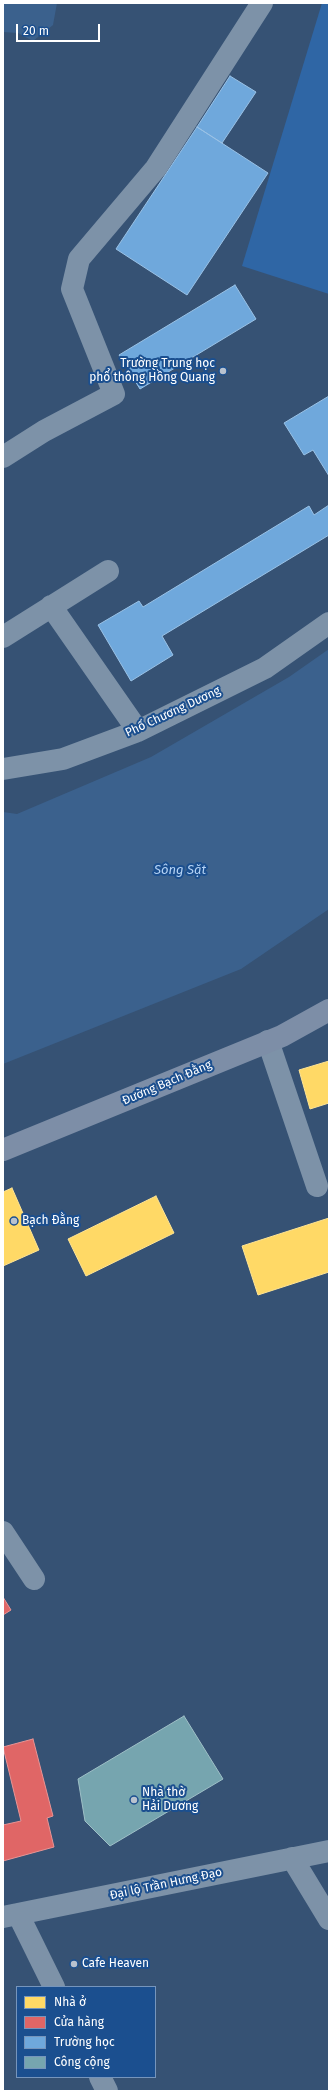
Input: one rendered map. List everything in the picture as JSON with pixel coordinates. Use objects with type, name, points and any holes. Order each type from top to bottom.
[{"type":"main road","name":"Đường Bạch Đằng","points":[[3,1150],[268,1042],[329,1010]]},
{"type":"street","points":[[3,457],[44,431],[114,394],[72,290],[79,259],[156,168],[262,3]]},
{"type":"street","points":[[3,637],[108,571]]},
{"type":"street","points":[[51,606],[138,731]]},
{"type":"street","name":"Phố Chương Dương","points":[[3,769],[63,759],[138,731],[265,668],[329,623]]},
{"type":"street","points":[[268,1042],[317,1186]]},
{"type":"street","points":[[3,1532],[34,1579]]},
{"type":"street","name":"Đại lộ Trần Hưng Đạo","points":[[11,1916],[329,1851]]},
{"type":"street","points":[[292,1858],[329,1919]]},
{"type":"street","points":[[11,1916],[53,1986]]},
{"type":"street","points":[[100,2078],[107,2091]]},
{"type":"shaded area","points":[[322,3],[329,3],[329,294],[242,266]]},
{"type":"water","points":[[3,3],[57,3],[53,25],[33,41],[18,33],[3,32]]},
{"type":"water","name":"Sông Sặt","points":[[329,649],[329,909],[241,969],[3,1064],[3,812],[17,814],[151,757],[289,677]]},
{"type":"building: Nhà ở","points":[[329,1061],[329,1103],[310,1109],[299,1070]]},
{"type":"building: Nhà ở","name":"Bạch Đằng","points":[[12,1188],[39,1250],[3,1266],[3,1192]]},
{"type":"building: Nhà ở","points":[[156,1196],[174,1233],[86,1276],[68,1239]]},
{"type":"building: Nhà ở","points":[[329,1218],[329,1272],[258,1295],[242,1246]]},
{"type":"building: Cửa hàng","points":[[3,1597],[11,1610],[3,1615]]},
{"type":"building: Cửa hàng","points":[[33,1739],[53,1816],[47,1818],[54,1847],[3,1861],[3,1825],[21,1821],[3,1747]]},
{"type":"building: Trường học","points":[[230,76],[256,92],[222,143],[197,127]]},
{"type":"building: Trường học","points":[[197,127],[268,173],[187,295],[116,249]]},
{"type":"building: Trường học","points":[[235,285],[256,319],[140,389],[119,355]]},
{"type":"building: Trường học","points":[[329,396],[329,476],[313,450],[304,455],[284,423]]},
{"type":"building: Trường học","points":[[329,505],[329,535],[162,636],[173,655],[131,681],[98,625],[139,601],[143,607],[309,506],[314,515]]},
{"type":"building: Công cộng","name":"Nhà thờ Hải Dương","points":[[184,1716],[223,1779],[110,1846],[85,1821],[78,1779]]},
{"type":"place","name":"Trường Trung học phổ thông Hồng Quang","points":[[223,371]]},
{"type":"place","name":"Bạch Đằng","points":[[14,1221]]},
{"type":"place","name":"Nhà thờ Hải Dương","points":[[134,1800]]},
{"type":"place","name":"Cafe Heaven","points":[[74,1964]]}]
